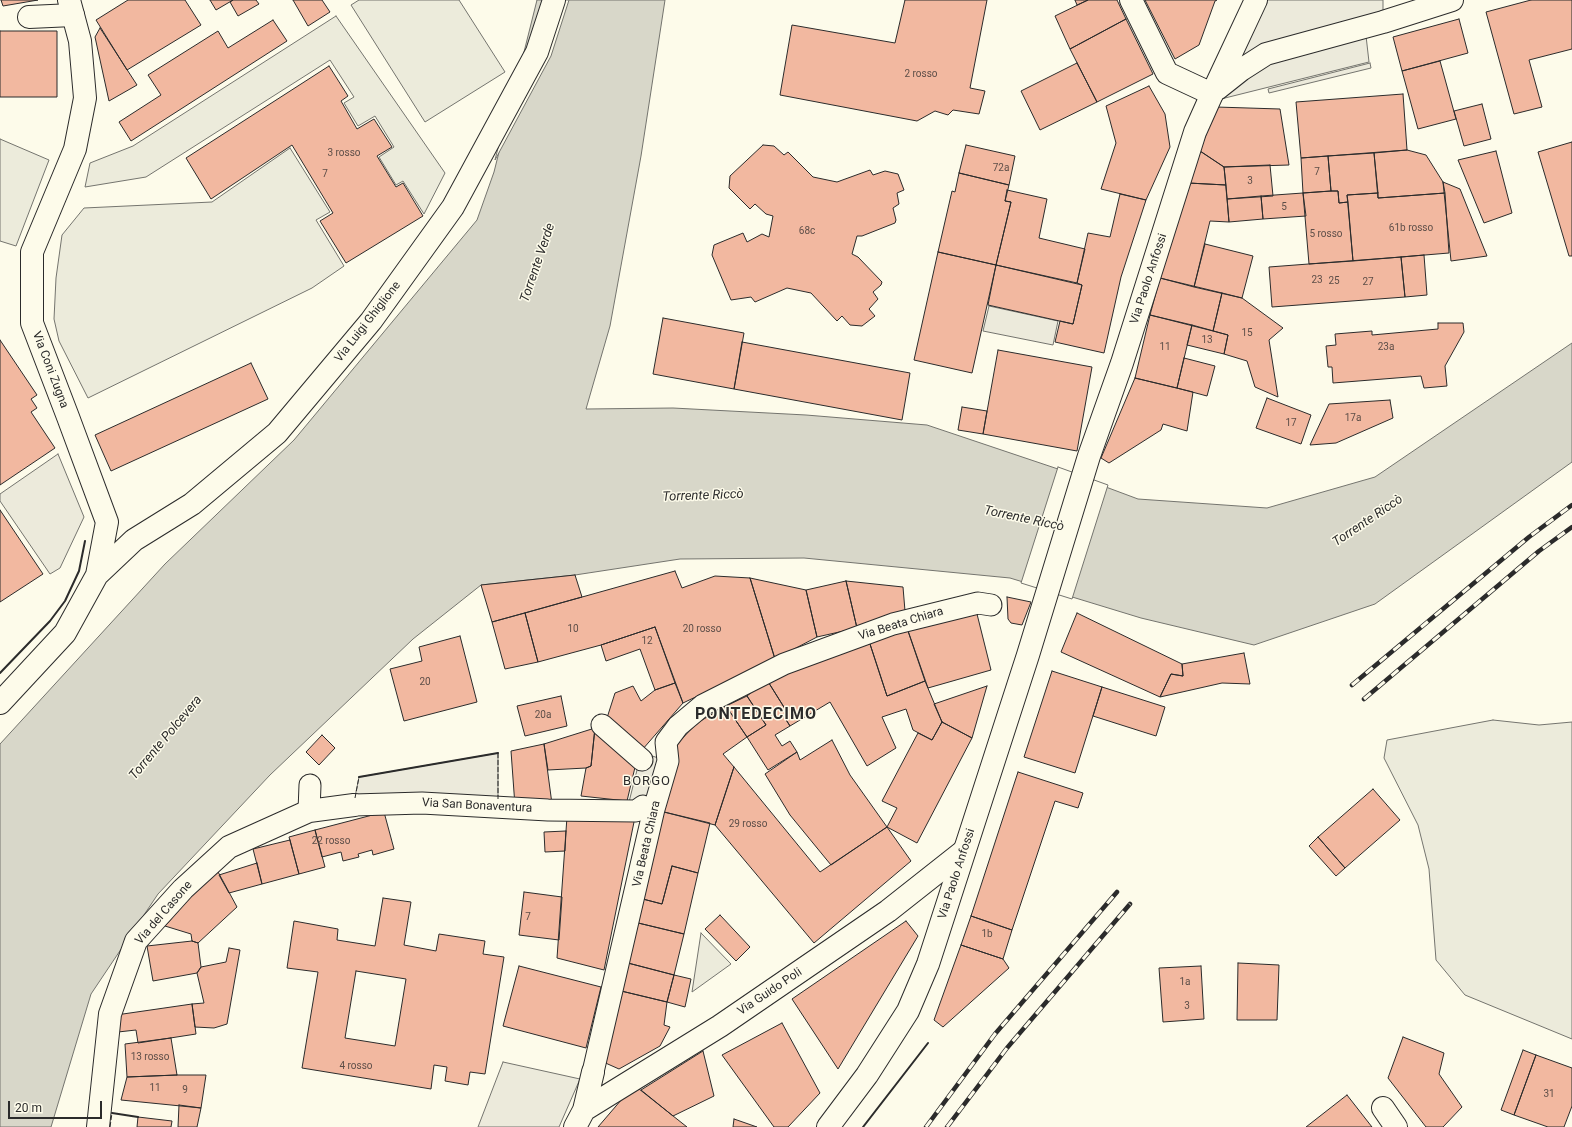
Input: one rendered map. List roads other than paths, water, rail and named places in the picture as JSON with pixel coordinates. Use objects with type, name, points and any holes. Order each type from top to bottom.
[{"type":"street","name":"Via Luigi Ghiglione","points":[[98,576],[134,540],[192,504],[277,433],[371,321],[453,207],[537,52],[554,0]]},
{"type":"street","points":[[1131,0],[1167,73],[1212,94],[1241,70],[1266,54],[1452,0]]},
{"type":"street","name":"Via Paolo Anfossi","points":[[828,1127],[867,1075],[908,1011],[928,964],[1028,655],[1087,464],[1124,356],[1195,132],[1256,0]]},
{"type":"street","points":[[29,17],[74,5]]},
{"type":"street","name":"Via Coni Zugna","points":[[74,5],[80,41],[85,98],[75,149],[32,252],[32,323],[107,522],[98,576]]},
{"type":"street","points":[[0,703],[66,633],[98,576]]},
{"type":"street","name":"Via Beata Chiara","points":[[580,1119],[593,1072],[654,809],[668,761],[666,742],[678,726],[703,705],[784,664],[893,624],[978,603],[991,605]]},
{"type":"street","points":[[602,725],[642,760]]},
{"type":"street","points":[[309,811],[310,785]]},
{"type":"street","name":"Via San Bonaventura","points":[[309,811],[354,806],[414,803],[548,810],[636,811],[643,806]]},
{"type":"street","name":"Via del Casone","points":[[98,1127],[110,1014],[136,941],[183,888],[229,847],[309,811]]},
{"type":"street","name":"Via Guido Poli","points":[[580,1119],[720,1026],[888,911],[964,851]]},
{"type":"street","points":[[1383,1108],[1396,1127]]},
{"type":"water","points":[[537,0],[665,0],[641,156],[610,326],[586,409],[673,408],[806,415],[927,425],[1055,468],[1138,499],[1267,508],[1375,477],[1572,343],[1572,462],[1375,604],[1254,645],[1141,618],[1010,578],[804,558],[680,559],[575,575],[481,585],[413,639],[270,775],[158,894],[91,994],[51,1127],[0,1127],[0,744],[165,564],[294,440],[477,220],[494,172]]},
{"type":"railway","points":[[1352,685],[1529,537],[1572,505]]},
{"type":"railway","points":[[1364,699],[1539,551],[1572,527]]},
{"type":"railway","points":[[926,1127],[995,1034],[1117,892]]},
{"type":"railway","points":[[947,1127],[1007,1048],[1130,904]]},
{"type":"district","name":"PONTEDECIMO","points":[[756,715]]},
{"type":"district","name":"BORGO","points":[[647,782]]},
{"type":"water label","name":"Torrente Verde","points":[[538,263]]},
{"type":"water label","name":"Torrente Riccò","points":[[703,496]]},
{"type":"water label","name":"Torrente Riccò","points":[[1024,519]]},
{"type":"water label","name":"Torrente Riccò","points":[[1368,521]]},
{"type":"water label","name":"Torrente Polcevera","points":[[166,738]]}]
